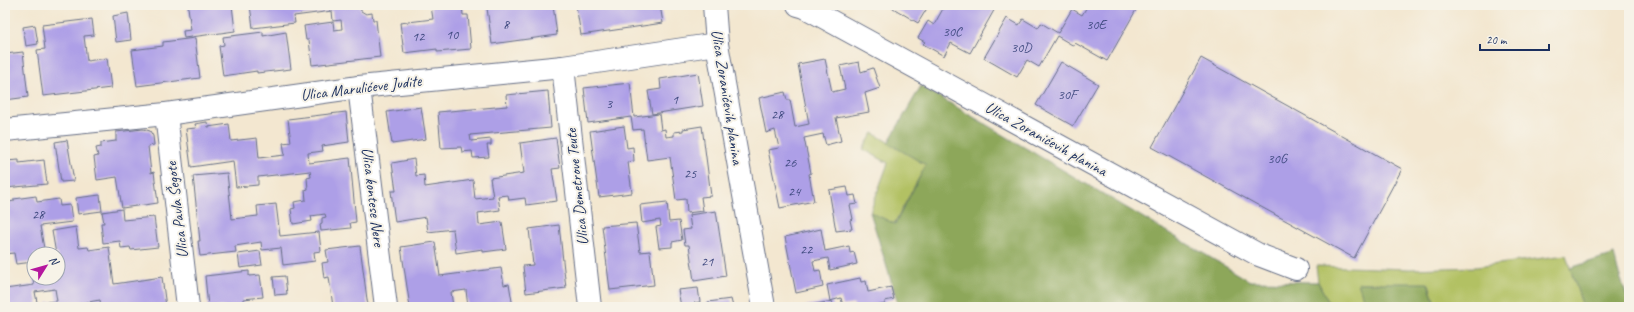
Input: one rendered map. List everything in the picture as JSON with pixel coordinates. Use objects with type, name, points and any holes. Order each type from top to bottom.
[{"type":"street","name":"Ulica Zoranićevih planina","points":[[714,5],[717,44],[764,307]]},
{"type":"street","name":"Ulica Zoranićevih planina","points":[[798,5],[805,7],[1259,255],[1296,270]]},
{"type":"street","name":"Ulica Marulićeve Judite","points":[[5,130],[166,114],[359,87],[563,67],[717,44]]},
{"type":"street","name":"Ulica Demetrove Teute","points":[[563,67],[590,307]]},
{"type":"street","name":"Ulica kontese Nere","points":[[359,87],[386,307]]},
{"type":"street","name":"Ulica Pavla Šegote","points":[[166,114],[188,307]]},
{"type":"green space","points":[[921,86],[1250,281],[1318,282],[1331,307],[899,307],[870,212],[895,224],[926,165],[888,143]]},
{"type":"green space","points":[[873,133],[926,165],[894,224],[870,212],[888,163],[863,149]]},
{"type":"green space","points":[[1614,254],[1618,271],[1629,302],[1629,307],[1583,307],[1570,268]]},
{"type":"green space","points":[[1566,255],[1583,307],[1436,307],[1429,284],[1359,283],[1366,307],[1331,307],[1318,282],[1316,266],[1409,269],[1476,267]]},
{"type":"green space","points":[[1358,283],[1428,283],[1436,307],[1366,307]]},
{"type":"building","points":[[201,5],[232,5],[235,31],[184,38],[183,31],[191,30],[188,7]]},
{"type":"building","points":[[250,5],[360,5],[361,11],[366,14],[372,13],[373,20],[376,20],[380,57],[312,65],[309,40],[306,40],[304,26],[333,22],[334,30],[342,29],[341,20],[333,21],[332,11],[294,16],[295,23],[253,28]]},
{"type":"building","points":[[462,5],[463,15],[468,15],[471,49],[437,52],[437,49],[404,53],[400,23],[433,19],[431,6]]},
{"type":"building","points":[[500,5],[553,5],[557,35],[492,44],[487,8]]},
{"type":"building","points":[[576,5],[660,5],[663,23],[581,35]]},
{"type":"building","points":[[888,5],[929,5],[918,23]]},
{"type":"building","points":[[945,5],[997,5],[970,53],[951,43],[944,56],[923,44],[925,42],[918,38],[928,21],[934,25]]},
{"type":"building","points":[[1088,5],[1126,5],[1136,10],[1107,61],[1075,43],[1074,46],[1057,36],[1039,67],[1027,60],[1017,77],[984,58],[1007,18],[1019,25],[1023,19],[1038,28],[1041,23],[1058,33],[1072,9],[1082,15]]},
{"type":"building","points":[[128,13],[131,40],[116,42],[113,16]]},
{"type":"building","points":[[92,19],[94,35],[84,36],[87,61],[107,58],[111,88],[43,96],[37,50],[45,49],[42,25]]},
{"type":"building","points":[[35,25],[38,44],[26,46],[23,27]]},
{"type":"building","points":[[263,32],[263,36],[286,32],[291,69],[257,73],[257,71],[223,76],[219,46],[224,45],[223,37]]},
{"type":"building","points":[[195,38],[200,78],[137,86],[132,50],[163,46],[163,42]]},
{"type":"building","points":[[23,52],[28,97],[5,100],[5,54]]},
{"type":"building","points":[[1201,58],[1402,169],[1354,258],[1152,147]]},
{"type":"building","points":[[825,59],[832,92],[845,89],[840,66],[859,62],[861,72],[873,68],[880,88],[865,93],[869,112],[836,118],[841,141],[826,145],[823,134],[804,138],[811,173],[809,174],[814,201],[780,208],[768,150],[779,148],[775,130],[766,133],[759,98],[785,92],[787,100],[790,100],[795,127],[809,124],[798,64]]},
{"type":"building","points":[[1061,62],[1098,84],[1073,126],[1036,105]]},
{"type":"building","points":[[698,73],[703,106],[652,114],[648,91],[661,89],[660,79]]},
{"type":"building","points":[[630,83],[634,117],[659,114],[661,130],[665,129],[666,137],[674,136],[674,132],[683,131],[683,129],[702,126],[711,196],[701,197],[703,211],[687,213],[686,199],[676,200],[670,157],[647,160],[643,129],[633,130],[631,117],[588,123],[584,88]]},
{"type":"building","points":[[548,91],[551,128],[470,135],[471,141],[491,139],[491,145],[487,145],[489,157],[473,158],[472,151],[462,152],[461,147],[441,148],[438,112],[507,106],[506,95]]},
{"type":"building","points":[[421,107],[426,139],[392,144],[387,112]]},
{"type":"building","points":[[346,112],[349,142],[322,146],[323,151],[308,153],[309,163],[350,158],[356,222],[350,223],[351,228],[321,231],[320,224],[322,223],[322,218],[326,217],[325,214],[311,216],[312,221],[293,224],[291,209],[295,208],[294,202],[306,200],[305,190],[308,189],[307,178],[311,177],[310,171],[258,177],[258,185],[236,187],[233,161],[191,167],[186,129],[196,128],[195,124],[207,122],[208,127],[229,124],[231,141],[257,138],[259,158],[285,155],[283,143],[291,142],[288,119]]},
{"type":"building","points":[[624,126],[627,148],[633,147],[634,161],[628,162],[632,193],[599,197],[590,131]]},
{"type":"building","points":[[143,129],[150,131],[153,136],[154,145],[148,146],[151,173],[154,172],[158,203],[122,208],[117,177],[97,180],[94,157],[98,156],[96,148],[101,147],[101,143],[116,141],[116,132]]},
{"type":"building","points":[[556,138],[560,168],[552,169],[557,201],[526,205],[525,198],[509,200],[508,195],[498,196],[500,210],[478,213],[479,225],[502,222],[506,249],[483,252],[483,249],[456,253],[453,229],[428,232],[426,217],[395,222],[391,191],[396,191],[392,163],[414,159],[416,176],[424,175],[425,187],[473,180],[475,199],[493,197],[490,178],[524,173],[520,143]]},
{"type":"building","points":[[67,140],[74,181],[61,182],[55,142]]},
{"type":"building","points":[[19,160],[19,163],[44,160],[47,184],[5,188],[5,161]]},
{"type":"building","points":[[227,173],[232,219],[258,216],[257,206],[276,204],[280,236],[319,232],[321,251],[314,252],[315,261],[283,265],[281,248],[262,250],[261,242],[235,246],[236,252],[200,256],[198,241],[200,241],[193,176]]},
{"type":"building","points":[[847,187],[849,196],[855,195],[857,204],[850,205],[853,219],[850,220],[852,229],[836,231],[829,190]]},
{"type":"building","points":[[100,195],[102,211],[78,214],[76,198]]},
{"type":"building","points":[[36,196],[37,202],[59,199],[60,206],[70,205],[72,222],[40,226],[44,246],[26,246],[26,263],[16,264],[14,253],[5,254],[5,203],[14,201],[14,199]]},
{"type":"building","points":[[667,202],[669,222],[679,221],[682,240],[672,242],[672,247],[659,248],[656,227],[661,226],[660,220],[642,223],[640,205]]},
{"type":"building","points":[[122,209],[123,220],[154,217],[158,247],[131,250],[130,247],[121,248],[120,241],[103,243],[101,223],[104,223],[102,212]]},
{"type":"building","points":[[716,211],[726,276],[694,281],[689,245],[685,245],[683,230],[691,229],[689,215]]},
{"type":"building","points":[[636,223],[640,252],[650,251],[654,285],[610,290],[602,226]]},
{"type":"building","points":[[559,225],[566,288],[526,293],[523,266],[533,265],[529,229]]},
{"type":"building","points":[[76,227],[79,248],[88,247],[89,250],[109,247],[114,284],[162,277],[166,307],[101,307],[100,300],[82,303],[83,307],[48,307],[47,302],[57,301],[55,289],[35,292],[38,307],[6,307],[5,289],[27,286],[66,286],[66,246],[55,246],[52,231]]},
{"type":"building","points":[[821,229],[825,251],[849,246],[850,253],[854,252],[857,264],[830,270],[828,258],[813,261],[815,271],[820,270],[823,287],[796,293],[785,237]]},
{"type":"building","points":[[435,242],[440,276],[501,268],[504,285],[509,284],[513,307],[468,307],[466,290],[451,292],[453,307],[410,307],[401,247]]},
{"type":"building","points":[[360,246],[368,307],[333,307],[329,277],[324,278],[322,263],[328,262],[326,250]]},
{"type":"building","points":[[260,251],[262,265],[240,268],[238,254]]},
{"type":"building","points":[[249,271],[249,276],[260,275],[263,297],[243,299],[243,307],[208,307],[205,276]]},
{"type":"building","points":[[285,276],[287,294],[275,295],[273,277]]},
{"type":"building","points":[[860,278],[861,282],[866,281],[868,292],[891,287],[894,299],[885,301],[885,304],[872,307],[854,307],[854,304],[843,306],[841,298],[830,301],[827,285]]},
{"type":"building","points":[[698,288],[700,302],[694,303],[694,307],[681,307],[678,290]]},
{"type":"building","points":[[731,299],[733,307],[705,307],[708,302]]},
{"type":"building","points":[[832,301],[833,307],[806,307],[806,306]]}]
